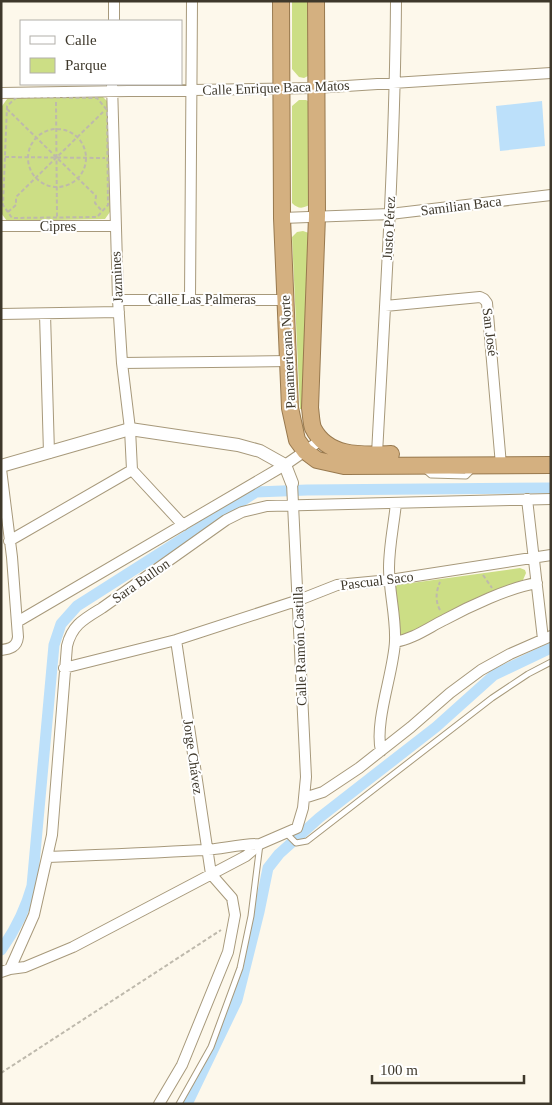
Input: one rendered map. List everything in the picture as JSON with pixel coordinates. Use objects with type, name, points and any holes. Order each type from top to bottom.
[{"type":"highway","name":"Panamericana Norte","points":[[281,1],[282,218],[290,408],[297,440],[305,451]]},
{"type":"highway","name":"Panamericana Norte","points":[[316,1],[317,216],[310,408],[312,426],[321,440]]},
{"type":"highway","points":[[321,440],[344,453],[501,459],[551,465]]},
{"type":"highway","points":[[305,451],[317,460],[344,466],[476,465],[501,459],[551,454]]},
{"type":"street","points":[[114,1],[114,20]]},
{"type":"street","points":[[190,299],[192,1]]},
{"type":"street","name":"Justo Pérez","points":[[377,454],[396,83],[396,1]]},
{"type":"street","name":"Calle Enrique Baca Matos","points":[[1,93],[112,88],[281,90],[551,73]]},
{"type":"street","name":"Jazmines","points":[[112,88],[118,300],[132,470]]},
{"type":"street","name":"Samilian Baca","points":[[282,218],[390,214],[551,195]]},
{"type":"street","name":"Cipres","points":[[1,226],[115,226]]},
{"type":"street","name":"San José","points":[[385,306],[480,297],[484,299],[489,308],[501,459]]},
{"type":"street","name":"Calle Las Palmeras","points":[[118,300],[286,300]]},
{"type":"street","points":[[1,314],[119,312]]},
{"type":"street","points":[[45,314],[49,453]]},
{"type":"street","points":[[122,363],[289,361]]},
{"type":"street","points":[[5,650],[13,647],[18,640],[1,468],[130,429],[249,447],[269,455],[285,465]]},
{"type":"street","points":[[17,622],[285,465],[321,440]]},
{"type":"street","name":"Calle Ramón Castilla","points":[[285,465],[292,483],[294,503],[306,777],[303,808],[297,828],[289,836]]},
{"type":"street","points":[[9,541],[132,470],[183,525]]},
{"type":"street","points":[[304,798],[323,792],[382,750],[465,680],[496,662],[547,638],[533,558],[527,499]]},
{"type":"street","name":"Sara Bullon","points":[[5,970],[34,916],[48,856],[52,835],[64,668],[68,640],[80,621],[102,608],[226,520],[242,512],[267,506],[294,503],[396,503],[551,499]]},
{"type":"street","points":[[382,750],[380,745],[381,724],[395,642],[389,568],[396,503]]},
{"type":"street","name":"Pascual Saco","points":[[64,668],[176,640],[299,600],[337,585],[390,580],[551,555]]},
{"type":"street","points":[[395,642],[407,639],[445,619],[502,594],[537,583]]},
{"type":"street","name":"Jorge Chávez","points":[[176,640],[211,874]]},
{"type":"street","points":[[48,856],[207,850],[240,844],[260,844],[289,836]]},
{"type":"street","points":[[5,970],[25,967],[73,947],[246,856],[260,844]]},
{"type":"street","points":[[159,1104],[182,1065],[228,952],[235,915],[232,898],[211,874]]},
{"type":"lane","points":[[289,836],[296,844],[308,841],[492,698],[528,674],[551,662]]},
{"type":"lane","points":[[179,1104],[211,1047],[240,968],[251,916],[260,844]]},
{"type":"path","points":[[17,97],[97,98],[106,109],[108,205],[102,212],[97,217],[12,218],[3,205],[7,106],[17,97]]},
{"type":"path","points":[[56,97],[58,217]]},
{"type":"path","points":[[7,109],[96,196],[96,203],[102,212]]},
{"type":"path","points":[[8,212],[16,204],[16,196],[106,109]]},
{"type":"path","points":[[56,129],[66,130],[78,137],[84,148],[86,158],[85,166],[78,178],[69,185],[56,187],[43,184],[35,178],[30,170],[27,157],[31,144],[36,137],[46,130],[56,129]]},
{"type":"path","points":[[5,157],[108,158]]},
{"type":"path","points":[[490,572],[481,574],[493,591]]},
{"type":"path","points":[[432,581],[441,580],[438,586],[436,601],[442,614]]},
{"type":"path","points":[[1,1073],[234,922]]},
{"type":"green space","points":[[292,1],[313,1],[310,75],[304,78],[299,77],[292,69]]},
{"type":"green space","points":[[10,95],[101,95],[109,103],[112,209],[105,219],[7,221],[1,213],[2,106]]},
{"type":"green space","points":[[299,100],[310,102],[311,204],[301,208],[292,203],[292,106]]},
{"type":"green space","points":[[297,232],[309,233],[306,409],[300,409],[292,237]]},
{"type":"green space","points":[[520,568],[525,570],[526,573],[523,580],[399,638],[394,589],[397,585]]},
{"type":"water","points":[[542,101],[545,146],[500,151],[496,106]]},
{"type":"waterway","points":[[1,950],[20,920],[32,886],[54,645],[61,624],[77,606],[256,492],[551,488]]},
{"type":"waterway","points":[[187,1104],[237,1000],[268,868],[279,854],[319,818],[436,727],[494,675],[551,648]]}]
